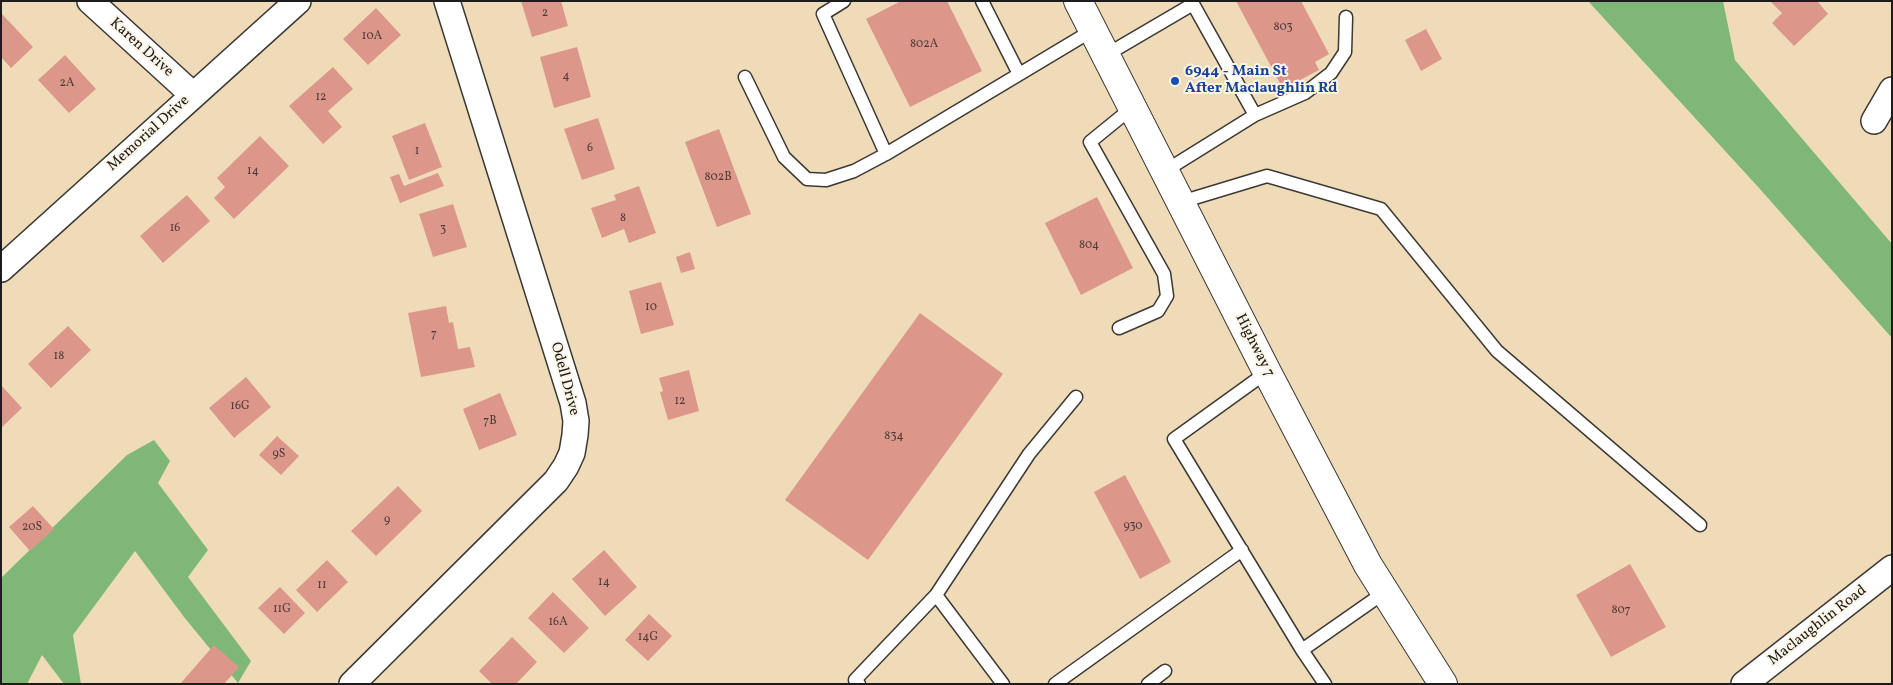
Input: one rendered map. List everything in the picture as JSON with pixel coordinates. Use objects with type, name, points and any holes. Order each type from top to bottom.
[{"type":"main road","name":"Highway 7","points":[[1078,1],[1267,372],[1368,565],[1443,684]]},
{"type":"street","name":"Karen Drive","points":[[90,1],[193,95]]},
{"type":"street","name":"Memorial Drive","points":[[1,269],[298,1]]},
{"type":"street","name":"Odell Drive","points":[[352,684],[556,481],[572,453],[576,435],[573,403],[447,1]]},
{"type":"street","points":[[1874,121],[1892,90]]},
{"type":"street","name":"Maclaughlin Road","points":[[1744,684],[1892,568]]},
{"type":"lane","points":[[844,1],[823,14],[886,154]]},
{"type":"lane","points":[[982,1],[1019,74]]},
{"type":"lane","points":[[1106,55],[1195,3],[1254,115]]},
{"type":"lane","points":[[1165,170],[1254,115],[1305,93],[1331,73],[1345,52],[1346,17]]},
{"type":"lane","points":[[745,77],[784,157],[807,180],[826,180],[854,171],[886,154],[1093,30]]},
{"type":"lane","points":[[1119,328],[1158,311],[1167,296],[1164,274],[1090,142],[1133,107]]},
{"type":"lane","points":[[1181,202],[1267,176],[1381,209],[1497,351],[1700,525]]},
{"type":"lane","points":[[1267,372],[1174,439],[1302,650],[1325,684]]},
{"type":"lane","points":[[859,684],[856,680],[936,595],[1030,454],[1076,397]]},
{"type":"lane","points":[[1056,684],[1242,550]]},
{"type":"lane","points":[[1302,650],[1385,592]]},
{"type":"lane","points":[[936,595],[1003,684]]},
{"type":"lane","points":[[1148,684],[1165,671]]},
{"type":"green space","points":[[1588,1],[1723,1],[1735,60],[1892,244],[1892,338],[1759,188]]},
{"type":"green space","points":[[154,440],[170,461],[158,483],[208,550],[188,577],[251,661],[238,683],[184,617],[135,551],[73,635],[81,684],[64,684],[42,655],[27,684],[1,684],[1,578],[127,455]]},
{"type":"building","points":[[521,1],[561,1],[568,26],[532,37]]},
{"type":"building","points":[[901,1],[947,1],[982,71],[910,107],[866,19]]},
{"type":"building","points":[[1236,1],[1301,1],[1329,54],[1315,62],[1319,70],[1283,89]]},
{"type":"building","points":[[1770,1],[1817,1],[1828,14],[1794,46],[1772,23],[1782,13]]},
{"type":"building","points":[[376,8],[401,35],[368,65],[343,39]]},
{"type":"building","points":[[1,13],[33,47],[11,68],[1,57]]},
{"type":"building","points":[[1426,29],[1442,59],[1421,71],[1405,40]]},
{"type":"building","points":[[577,47],[591,97],[554,108],[540,57]]},
{"type":"building","points":[[65,55],[96,89],[69,113],[38,80]]},
{"type":"building","points":[[333,67],[353,89],[328,111],[342,127],[323,144],[289,106]]},
{"type":"building","points":[[598,118],[615,169],[582,180],[564,129]]},
{"type":"building","points":[[425,123],[442,167],[409,180],[392,136]]},
{"type":"building","points":[[719,129],[751,214],[717,227],[685,142]]},
{"type":"building","points":[[260,136],[289,166],[234,219],[214,198],[225,187],[217,178]]},
{"type":"building","points":[[438,173],[444,186],[400,203],[390,177],[399,174],[404,186]]},
{"type":"building","points":[[639,186],[656,233],[629,243],[624,229],[602,238],[591,208],[616,200],[614,195]]},
{"type":"building","points":[[187,195],[210,221],[163,263],[140,236]]},
{"type":"building","points":[[1097,197],[1133,268],[1081,295],[1045,223]]},
{"type":"building","points":[[453,204],[467,247],[433,257],[419,214]]},
{"type":"building","points":[[690,252],[695,269],[681,273],[676,257]]},
{"type":"building","points":[[661,282],[674,325],[641,334],[629,291]]},
{"type":"building","points":[[446,306],[449,323],[453,322],[458,349],[470,347],[475,367],[421,377],[408,313]]},
{"type":"building","points":[[920,313],[1003,374],[868,560],[785,500]]},
{"type":"building","points":[[68,326],[91,350],[51,388],[28,364]]},
{"type":"building","points":[[689,370],[699,411],[668,420],[660,392],[663,391],[659,378]]},
{"type":"building","points":[[246,377],[271,407],[234,438],[209,408]]},
{"type":"building","points":[[1,385],[22,408],[1,428]]},
{"type":"building","points":[[500,393],[517,435],[479,450],[463,409]]},
{"type":"building","points":[[277,436],[299,456],[281,475],[259,455]]},
{"type":"building","points":[[1125,475],[1171,562],[1140,579],[1094,492]]},
{"type":"building","points":[[398,486],[422,511],[376,556],[351,531]]},
{"type":"building","points":[[33,506],[54,529],[30,551],[9,527]]},
{"type":"building","points":[[604,550],[637,587],[605,616],[572,579]]},
{"type":"building","points":[[327,560],[348,582],[317,612],[296,590]]},
{"type":"building","points":[[1630,564],[1666,627],[1611,657],[1576,595]]},
{"type":"building","points":[[280,587],[305,613],[284,634],[258,608]]},
{"type":"building","points":[[553,592],[589,628],[564,653],[528,618]]},
{"type":"building","points":[[649,614],[672,636],[648,661],[625,640]]},
{"type":"building","points":[[512,637],[537,662],[516,684],[492,684],[479,671]]},
{"type":"building","points":[[214,645],[239,667],[224,684],[180,684]]},
{"type":"place","name":"6944 - Main St After Maclaughlin Rd","points":[[1175,81]]}]
